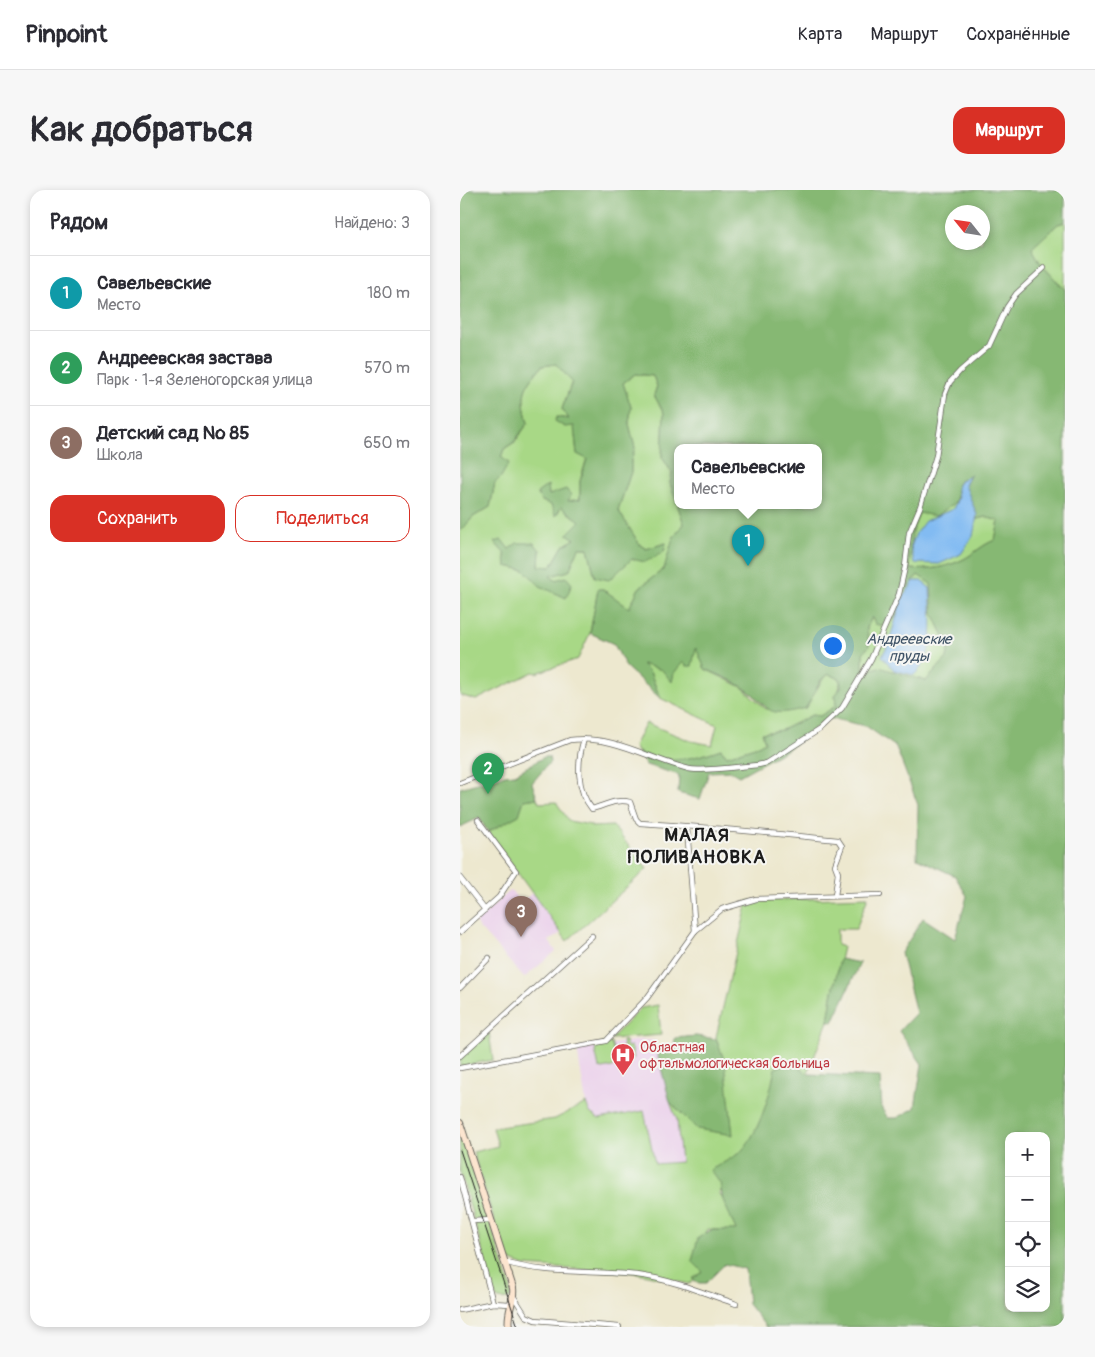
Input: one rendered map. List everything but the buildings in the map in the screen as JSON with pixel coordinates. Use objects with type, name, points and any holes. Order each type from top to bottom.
[{"type":"main road","points":[[460,1123],[492,1220],[514,1297],[510,1304],[509,1327]]},
{"type":"street","points":[[460,783],[570,740],[584,738],[632,747],[691,770],[758,765],[767,763],[820,729],[842,708],[871,659],[899,594],[905,567],[909,533],[920,507],[936,456],[945,394],[950,382],[960,370],[989,346],[1006,307],[1016,294],[1044,268]]},
{"type":"street","points":[[584,738],[579,755],[579,779],[592,809],[618,801],[628,801],[636,819],[640,823],[687,828],[719,827],[838,840],[842,846],[835,866],[838,873],[834,896]]},
{"type":"street","points":[[460,932],[500,897],[516,871],[478,820]]},
{"type":"street","points":[[687,828],[694,931]]},
{"type":"street","points":[[460,878],[485,910]]},
{"type":"street","points":[[460,1068],[606,1041],[647,998],[694,931],[722,909],[747,900],[880,895]]},
{"type":"street","points":[[460,1056],[592,936]]},
{"type":"street","points":[[460,988],[489,958]]},
{"type":"street","points":[[460,1177],[473,1221],[493,1304]]},
{"type":"street","points":[[473,1221],[492,1220]]},
{"type":"street","points":[[504,1262],[524,1268],[638,1276],[694,1290],[736,1304]]},
{"type":"street","points":[[514,1297],[526,1316],[535,1320],[619,1327]]},
{"type":"street","points":[[460,1310],[493,1304],[510,1304]]},
{"type":"shaded area","points":[[511,890],[521,903],[532,893],[561,933],[549,941],[556,951],[524,978],[475,923]]},
{"type":"shaded area","name":"Областная офтальмологическая больница","points":[[640,1040],[654,1040],[658,1049],[677,1120],[681,1162],[654,1165],[644,1112],[599,1119],[590,1113],[586,1103],[577,1049]]},
{"type":"green space","points":[[460,190],[1065,190],[1065,222],[1058,224],[1032,248],[1041,264],[1065,290],[1065,1327],[766,1327],[748,1304],[745,1269],[725,1264],[706,1283],[699,1283],[692,1279],[703,1272],[692,1261],[698,1238],[711,1230],[736,1230],[723,1200],[720,1183],[710,1170],[738,1154],[752,1137],[767,1102],[775,1068],[790,1062],[809,1074],[880,1077],[882,1109],[888,1118],[897,1118],[915,1108],[922,1064],[899,1031],[916,1013],[901,953],[923,918],[955,939],[967,896],[955,876],[917,858],[918,805],[896,747],[866,726],[829,718],[788,749],[739,776],[730,771],[709,772],[700,799],[678,793],[679,775],[646,765],[637,752],[660,758],[680,759],[699,756],[721,749],[727,756],[758,746],[765,742],[762,733],[782,730],[812,715],[820,716],[836,706],[835,696],[841,687],[840,679],[829,674],[821,680],[806,708],[774,712],[741,686],[705,669],[696,648],[692,666],[687,666],[683,662],[674,673],[672,682],[662,670],[642,664],[650,672],[660,698],[626,667],[614,644],[590,633],[598,589],[603,589],[629,608],[639,588],[664,569],[673,538],[684,524],[679,509],[822,509],[822,444],[674,444],[674,495],[670,483],[672,473],[662,457],[664,413],[654,395],[657,386],[653,376],[635,374],[623,383],[631,407],[629,424],[635,448],[631,460],[631,472],[618,510],[640,545],[646,549],[666,543],[664,552],[645,562],[632,559],[609,580],[595,577],[588,548],[579,548],[569,571],[550,576],[555,580],[566,577],[572,584],[566,598],[540,586],[524,570],[506,566],[505,554],[494,542],[502,540],[509,549],[517,543],[534,543],[540,550],[539,566],[551,567],[563,546],[575,539],[567,534],[580,521],[561,507],[556,516],[551,505],[542,501],[537,493],[548,485],[549,495],[566,489],[571,495],[568,501],[580,499],[580,481],[587,459],[577,454],[574,426],[565,427],[555,421],[556,417],[569,419],[562,409],[572,382],[556,364],[542,366],[527,386],[524,405],[528,423],[514,442],[504,449],[501,457],[509,463],[495,483],[490,507],[473,517],[460,532]],"holes":[[[971,474],[965,485],[974,520],[985,517],[999,521],[995,540],[964,559],[951,564],[930,569],[909,569],[912,533],[919,513],[936,516],[956,502],[958,482]],[[918,575],[931,584],[933,613],[949,647],[947,658],[926,681],[879,667],[863,672],[863,653],[869,646],[867,628],[872,617],[875,624],[883,626],[896,617],[903,592]]]},
{"type":"green space","points":[[1065,222],[1065,290],[1041,264],[1031,248],[1058,224]]},
{"type":"green space","points":[[556,364],[572,381],[562,409],[569,419],[556,417],[574,426],[577,453],[587,458],[580,481],[580,499],[568,502],[549,495],[547,485],[542,501],[551,505],[556,516],[561,506],[569,514],[581,520],[568,534],[575,539],[563,546],[551,567],[539,567],[540,550],[509,549],[495,542],[505,554],[506,566],[524,570],[540,586],[555,580],[549,576],[569,571],[579,548],[588,548],[595,577],[632,559],[664,552],[666,543],[646,549],[640,545],[618,510],[631,472],[631,460],[635,448],[629,424],[631,407],[623,383],[635,374],[653,376],[657,386],[654,395],[664,413],[662,457],[672,473],[670,483],[674,495],[674,509],[679,509],[684,524],[673,538],[664,569],[639,588],[629,609],[603,589],[598,590],[590,633],[578,659],[536,673],[533,672],[476,700],[460,695],[460,532],[473,517],[490,507],[495,483],[501,477],[501,457],[504,449],[515,442],[528,423],[524,405],[527,386],[542,366]]},
{"type":"green space","points":[[972,473],[974,520],[985,517],[999,521],[995,540],[964,559],[951,564],[930,569],[909,569],[911,532],[915,519],[937,497]]},
{"type":"green space","points":[[918,575],[932,584],[933,613],[949,647],[947,658],[926,681],[908,676],[863,672],[863,653],[869,646],[867,628],[872,617],[875,624]]},
{"type":"green space","points":[[696,646],[705,669],[742,687],[766,709],[806,708],[822,680],[829,674],[840,679],[836,706],[820,716],[812,715],[782,730],[762,733],[765,742],[727,756],[721,749],[699,756],[680,759],[660,758],[637,752],[634,746],[646,723],[691,741],[712,745],[717,725],[660,698],[650,672],[641,663]]},
{"type":"green space","points":[[544,757],[549,757],[550,762],[532,783],[537,798],[524,800],[519,815],[488,832],[479,818],[460,827],[460,788],[515,774]]},
{"type":"green space","points":[[537,798],[539,803],[556,802],[569,821],[591,825],[591,827],[613,826],[647,869],[567,941],[488,832],[518,815],[524,800]]},
{"type":"green space","points":[[868,897],[856,929],[837,929],[837,945],[843,947],[828,1021],[806,1078],[771,1097],[757,1128],[719,1193],[733,1213],[765,1235],[708,1229],[694,1254],[706,1274],[689,1284],[638,1273],[525,1266],[506,1259],[473,1152],[498,1146],[493,1128],[555,1119],[586,1103],[590,1113],[599,1119],[644,1111],[655,1164],[681,1162],[677,1120],[670,1102],[697,1129],[724,1061],[716,1037],[748,901]]},
{"type":"green space","points":[[840,959],[860,963],[833,1022],[828,1021]]},
{"type":"green space","points":[[658,1005],[661,1035],[611,1039],[641,1008]]},
{"type":"green space","points":[[489,1032],[493,1060],[460,1066],[460,1058]]},
{"type":"green space","points":[[696,1036],[716,1039],[725,1062],[733,1135],[697,1129],[670,1102],[657,1053],[658,1049],[674,1049],[675,1038]]},
{"type":"green space","points":[[622,1041],[625,1041],[627,1047],[631,1046],[634,1058],[630,1059],[630,1063],[603,1069],[599,1068],[595,1050],[597,1045],[611,1043],[614,1053],[624,1051]]},
{"type":"green space","points":[[460,1131],[511,1288],[510,1298],[508,1299],[499,1299],[495,1295],[460,1171]]},
{"type":"water","points":[[970,475],[965,485],[977,515],[973,536],[961,554],[939,564],[914,563],[911,547],[916,533],[925,521],[953,509],[958,498],[958,484]]},
{"type":"water","name":"Андреевские пруды","points":[[914,581],[921,581],[930,588],[932,623],[927,657],[914,675],[894,670],[882,656],[888,645],[902,599]]},
{"type":"tram line","points":[[460,1150],[518,1327]]},
{"type":"place","name":"Савельевские","points":[[748,566]]},
{"type":"place","name":"Андреевская застава","points":[[488,794]]},
{"type":"place","name":"Детский сад № 85","points":[[521,937]]},
{"type":"place","name":"Областная офтальмологическая больница","points":[[623,1076]]},
{"type":"district","name":"МАЛАЯ ПОЛИВАНОВКА","points":[[697,846]]}]
